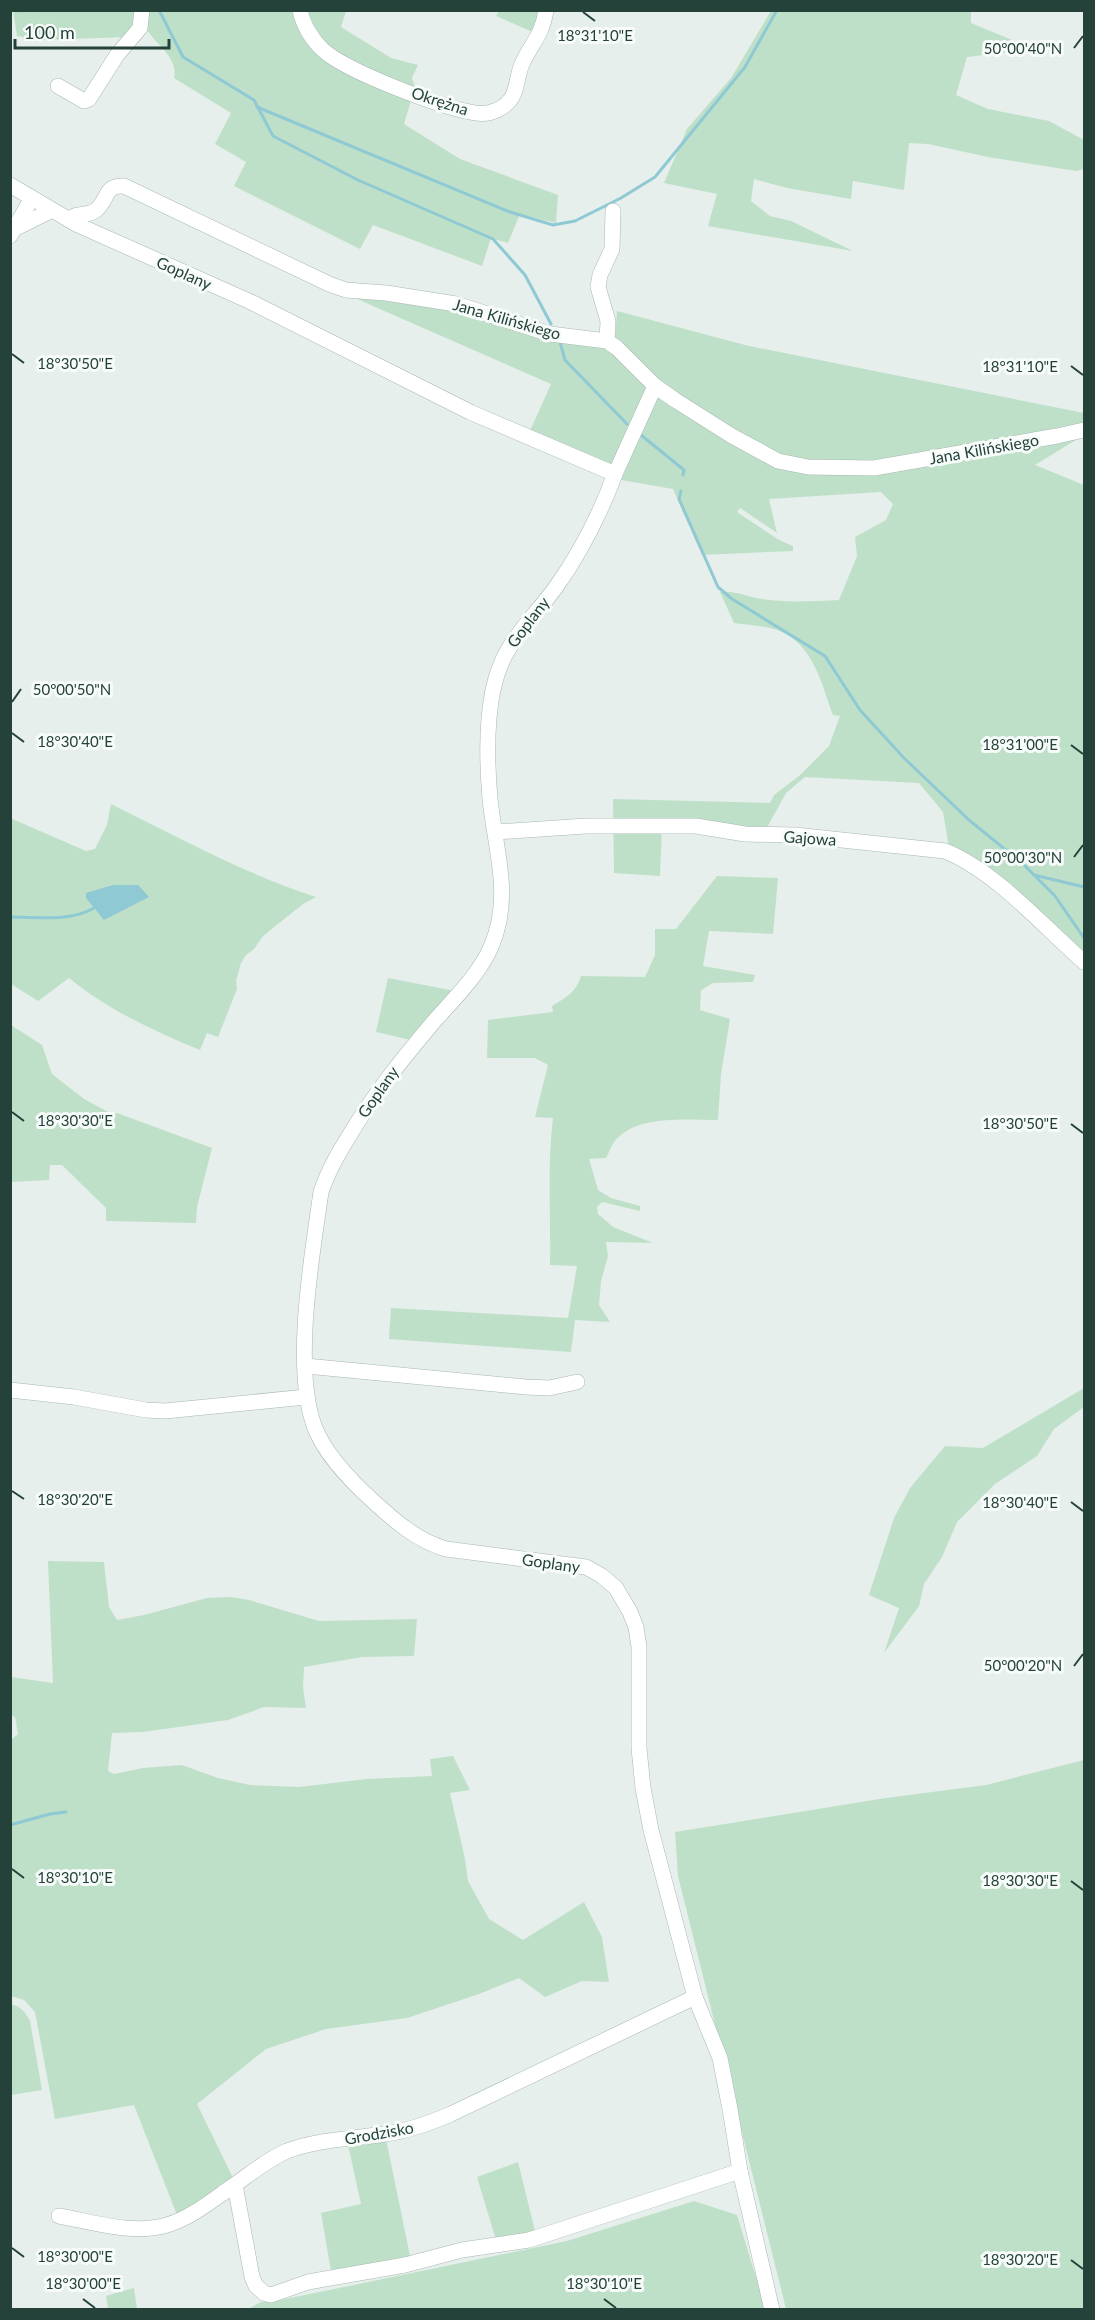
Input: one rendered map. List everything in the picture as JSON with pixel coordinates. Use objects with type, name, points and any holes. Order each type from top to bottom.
[{"type":"street","points":[[58,86],[84,101],[88,99],[117,55],[140,28],[142,10]]},
{"type":"street","name":"Okrężna","points":[[300,10],[312,37],[322,50],[343,63],[418,95],[451,107],[481,114],[495,111],[511,99],[518,88],[522,65],[541,31],[546,10]]},
{"type":"street","name":"Goplany","points":[[10,185],[69,220],[277,315],[470,412],[615,474],[602,510],[585,541],[555,587],[508,647],[500,665],[491,708],[488,769],[502,872],[502,903],[491,946],[468,982],[380,1087],[333,1162],[321,1192],[309,1282],[306,1397],[315,1429],[328,1451],[349,1477],[391,1517],[415,1536],[430,1545],[446,1549],[586,1567],[602,1576],[616,1588],[636,1627],[639,1647],[639,1748],[643,1788],[651,1830],[695,1997]]},
{"type":"street","name":"Jana Kilińskiego","points":[[69,220],[76,214],[92,213],[110,188],[124,186],[284,264],[338,287],[456,304],[550,334],[607,341],[655,386],[699,416],[778,461],[808,467],[874,468],[1057,436],[1084,429]]},
{"type":"street","points":[[13,232],[32,198]]},
{"type":"street","points":[[13,232],[52,210]]},
{"type":"street","points":[[607,341],[608,321],[598,287],[600,275],[612,249],[613,211]]},
{"type":"street","points":[[615,474],[655,386]]},
{"type":"street","name":"Gajowa","points":[[496,832],[546,828],[696,826],[745,834],[795,835],[945,851],[977,868],[1046,926],[1084,962]]},
{"type":"street","points":[[306,1366],[526,1387],[549,1388],[577,1382]]},
{"type":"street","points":[[10,1390],[165,1411],[306,1397]]},
{"type":"street","points":[[695,1997],[720,2058],[740,2171],[772,2310]]},
{"type":"street","name":"Grodzisko","points":[[59,2216],[124,2228],[166,2225],[184,2217],[262,2165],[287,2152],[312,2144],[389,2134],[451,2114],[695,1997]]},
{"type":"street","points":[[235,2185],[252,2277],[256,2286],[264,2293],[271,2295],[308,2282],[405,2265],[462,2250],[529,2240],[740,2171]]},
{"type":"green space","points":[[13,11],[296,11],[303,31],[412,97],[404,124],[460,159],[558,195],[556,223],[520,214],[508,243],[491,238],[482,266],[373,225],[360,249],[234,186],[246,162],[215,144],[231,113],[174,78],[175,71],[170,58],[146,28],[128,37],[42,40],[17,36]]},
{"type":"green space","points":[[303,11],[346,11],[341,27],[391,58],[418,65],[412,78],[416,89],[389,81],[322,44]]},
{"type":"green space","points":[[499,11],[543,11],[535,33],[496,16]]},
{"type":"green space","points":[[771,11],[971,11],[971,23],[1034,49],[967,57],[956,95],[988,109],[1049,121],[1084,140],[1084,169],[1076,171],[988,157],[928,144],[909,143],[904,190],[853,181],[851,199],[787,188],[754,179],[751,201],[770,216],[791,221],[853,251],[708,226],[717,194],[664,183],[687,129],[731,78]]},
{"type":"green space","points":[[357,299],[456,308],[600,345],[613,351],[647,387],[612,464],[605,465],[529,433],[551,384]]},
{"type":"green space","points":[[617,311],[749,346],[1084,413],[1084,435],[1035,465],[1084,485],[1084,958],[949,848],[943,812],[919,783],[805,777],[786,793],[764,833],[662,824],[660,876],[614,873],[613,799],[770,803],[774,795],[799,776],[829,746],[840,716],[833,715],[820,678],[809,656],[792,638],[780,631],[734,623],[720,592],[781,601],[839,600],[857,556],[855,537],[886,520],[893,504],[881,492],[769,499],[777,533],[740,508],[737,512],[779,540],[793,546],[793,551],[702,555],[673,489],[621,480],[661,386],[655,375],[638,362],[615,338]]},
{"type":"green space","points":[[111,804],[238,866],[316,897],[303,904],[263,936],[254,949],[246,955],[236,981],[237,989],[218,1037],[207,1033],[200,1050],[132,1019],[99,1000],[69,978],[38,1001],[11,984],[10,818],[86,851],[95,849],[107,825]]},
{"type":"green space","points":[[717,876],[778,878],[773,934],[709,931],[703,966],[755,975],[753,982],[713,983],[701,990],[700,1010],[730,1019],[721,1074],[718,1120],[649,1122],[624,1132],[612,1145],[606,1158],[589,1159],[598,1190],[611,1198],[640,1206],[640,1211],[602,1202],[597,1207],[598,1214],[613,1227],[653,1243],[606,1242],[608,1256],[601,1281],[599,1305],[610,1322],[575,1320],[571,1352],[389,1339],[391,1308],[568,1318],[577,1266],[550,1265],[550,1173],[553,1118],[535,1117],[548,1065],[535,1058],[487,1058],[488,1020],[553,1012],[552,1006],[570,994],[581,976],[645,977],[655,955],[655,929],[676,929]]},
{"type":"green space","points":[[388,978],[453,992],[411,1040],[376,1032]]},
{"type":"green space","points":[[11,1025],[42,1045],[52,1074],[84,1099],[112,1114],[117,1113],[212,1148],[197,1207],[196,1223],[106,1221],[106,1208],[62,1165],[50,1165],[49,1180],[11,1182]]},
{"type":"green space","points":[[1084,1388],[1084,1407],[1054,1429],[1037,1456],[995,1484],[957,1522],[942,1557],[924,1584],[919,1606],[884,1653],[899,1608],[869,1595],[894,1518],[910,1488],[945,1446],[983,1448]]},
{"type":"green space","points":[[48,1561],[104,1562],[109,1607],[117,1620],[207,1598],[231,1597],[249,1600],[319,1621],[417,1619],[414,1656],[362,1657],[304,1667],[303,1687],[306,1708],[264,1707],[228,1720],[143,1732],[112,1733],[108,1771],[114,1774],[143,1768],[182,1765],[218,1778],[250,1785],[299,1787],[367,1779],[432,1776],[430,1759],[453,1756],[470,1790],[450,1793],[468,1881],[489,1919],[523,1940],[584,1902],[602,1937],[609,1982],[582,1981],[545,1997],[519,1978],[407,2018],[326,2029],[266,2049],[197,2104],[234,2180],[177,2215],[134,2105],[55,2119],[35,2012],[24,2000],[11,1996],[10,1741],[18,1734],[15,1717],[11,1715],[11,1677],[53,1683]]},
{"type":"green space","points":[[1084,1760],[1084,2309],[786,2309],[678,1876],[675,1832],[886,1798],[986,1785]]},
{"type":"green space","points":[[10,2004],[22,2010],[30,2021],[42,2090],[11,2095]]},
{"type":"green space","points":[[386,2139],[410,2256],[331,2271],[321,2213],[361,2204],[348,2145]]},
{"type":"green space","points":[[518,2162],[536,2235],[496,2240],[477,2177]]},
{"type":"green space","points":[[694,2201],[737,2215],[766,2310],[246,2310],[261,2302],[271,2302],[567,2241]]},
{"type":"green space","points":[[134,2288],[137,2309],[108,2309],[106,2296]]},
{"type":"water","points":[[113,885],[138,885],[149,897],[104,920],[86,898],[86,893]]},
{"type":"waterway","points":[[21,11],[25,10]]},
{"type":"waterway","points":[[159,10],[183,57],[254,100],[273,136],[358,180],[493,239],[525,275],[551,324]]},
{"type":"waterway","points":[[257,107],[510,212],[553,225],[575,221],[621,198],[655,177],[745,67],[777,10]]},
{"type":"waterway","points":[[560,342],[565,360],[627,424]]},
{"type":"waterway","points":[[641,435],[684,470],[683,475]]},
{"type":"waterway","points":[[681,491],[679,499],[718,587],[732,599],[825,656],[860,710],[904,758],[969,820],[1023,864],[1055,896],[1084,938]]},
{"type":"waterway","points":[[1034,875],[1084,887]]},
{"type":"waterway","points":[[10,917],[64,917],[94,908]]},
{"type":"waterway","points":[[10,1825],[66,1812]]}]
